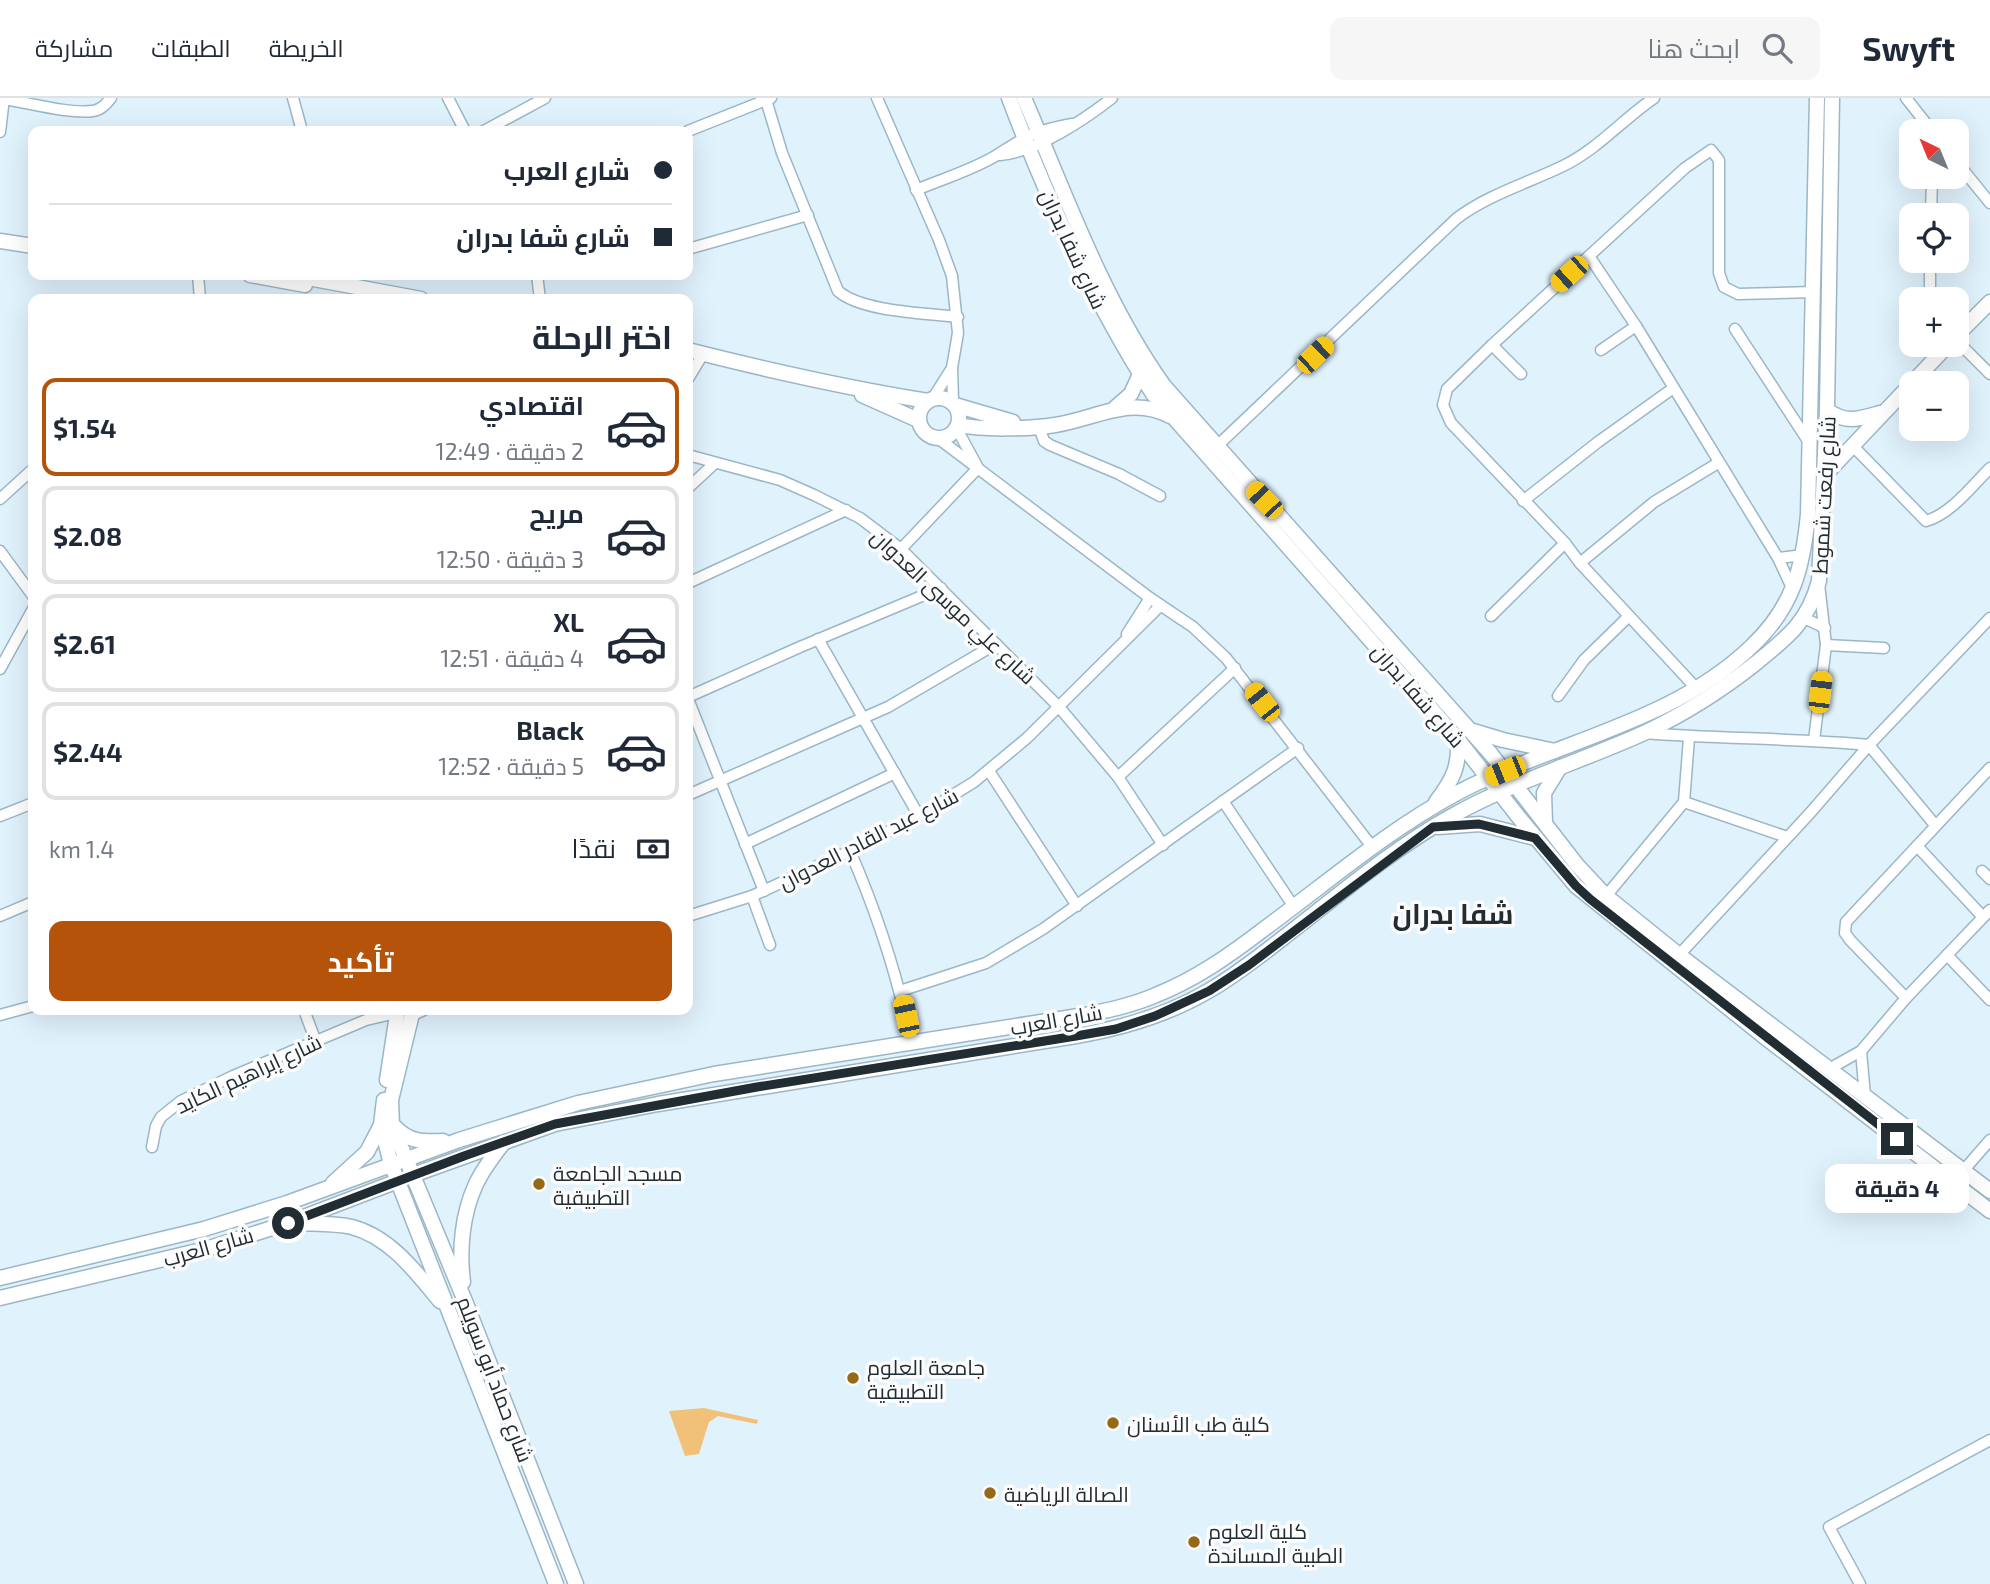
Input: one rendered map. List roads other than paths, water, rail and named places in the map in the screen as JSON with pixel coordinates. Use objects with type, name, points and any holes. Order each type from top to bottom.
[{"type":"main road","name":"شارع شفا بدران","points":[[1009,98],[1080,266],[1140,374],[1172,418],[1456,737],[1576,886],[1988,1205]]},
{"type":"main road","name":"شارع شفا بدران","points":[[1024,98],[1079,229],[1123,321],[1164,386],[1470,730],[1577,865],[1606,896],[1679,955],[1990,1191]]},
{"type":"main road","name":"شارع رفعت شموط","points":[[1498,791],[1644,733],[1687,710],[1724,687],[1764,656],[1811,608],[1819,581],[1827,410],[1823,218],[1817,98]]},
{"type":"main road","name":"شارع رفعت شموط","points":[[1488,778],[1632,721],[1696,688],[1731,665],[1757,642],[1776,621],[1793,590],[1804,555],[1808,514],[1813,292],[1823,218],[1832,98]]},
{"type":"main road","points":[[0,242],[28,245]]},
{"type":"main road","points":[[281,280],[390,294]]},
{"type":"main road","points":[[1969,324],[1990,302]]},
{"type":"main road","points":[[693,351],[852,389],[930,399],[943,398],[1033,427]]},
{"type":"main road","points":[[1824,476],[1936,357]]},
{"type":"main road","points":[[1115,409],[1131,394],[1140,374]]},
{"type":"main road","points":[[852,389],[918,420]]},
{"type":"main road","points":[[930,399],[920,409],[918,420],[929,436],[939,439],[949,436],[958,427],[960,414],[954,403]]},
{"type":"main road","points":[[958,427],[1059,425],[1115,409],[1144,407],[1172,418]]},
{"type":"main road","points":[[1827,410],[1843,419],[1857,421],[1881,413]]},
{"type":"main road","points":[[1470,730],[1556,751]]},
{"type":"main road","points":[[1431,808],[1454,775],[1459,751],[1456,737]]},
{"type":"main road","points":[[1545,824],[1544,793],[1560,766]]},
{"type":"main road","name":"شارع العرب","points":[[0,1278],[204,1229],[458,1140],[562,1107],[652,1086],[1085,1015],[1156,996],[1218,964],[1431,808],[1488,778]]},
{"type":"main road","name":"شارع العرب","points":[[0,1298],[206,1248],[288,1223],[555,1124],[606,1113],[1116,1029],[1155,1016],[1228,980],[1433,827],[1498,791]]},
{"type":"main road","points":[[1433,827],[1479,824],[1535,838]]},
{"type":"main road","points":[[330,1186],[367,1152],[387,1125],[404,1015]]},
{"type":"main road","points":[[387,1125],[415,1141],[458,1140]]},
{"type":"main road","name":"شارع حماد أبو سويلم","points":[[387,1125],[406,1159],[465,1301],[576,1584]]},
{"type":"main road","name":"شارع حماد أبو سويلم","points":[[387,1125],[391,1164],[556,1584]]},
{"type":"main road","points":[[465,1301],[460,1257],[462,1234],[471,1196],[479,1177],[505,1141]]},
{"type":"main road","points":[[288,1223],[349,1226],[374,1237],[405,1261],[449,1311]]},
{"type":"street","points":[[0,125],[4,99],[94,111],[102,108],[111,98]]},
{"type":"street","points":[[293,98],[301,126]]},
{"type":"street","points":[[448,98],[462,126]]},
{"type":"street","points":[[493,126],[545,98]]},
{"type":"street","points":[[877,98],[952,276],[958,317],[952,368],[954,403]]},
{"type":"street","points":[[916,190],[1072,124],[1112,98]]},
{"type":"street","points":[[1216,447],[1456,219],[1472,208],[1564,166],[1622,126],[1654,98]]},
{"type":"street","points":[[1906,98],[1923,119]]},
{"type":"street","points":[[693,129],[768,99],[782,153],[832,281],[843,295],[879,306],[958,317]]},
{"type":"street","points":[[1696,688],[1580,563],[1565,543],[1451,423],[1444,410],[1443,400],[1447,389],[1492,345],[1685,169],[1711,150],[1719,160],[1719,273],[1724,287],[1738,294],[1813,292]]},
{"type":"street","points":[[1969,178],[1990,203]]},
{"type":"street","points":[[693,248],[808,215]]},
{"type":"street","points":[[1589,256],[1636,326],[1778,558],[1793,590]]},
{"type":"street","points":[[1601,350],[1636,326]]},
{"type":"street","points":[[1735,328],[1810,444]]},
{"type":"street","points":[[1492,345],[1521,374]]},
{"type":"street","points":[[1969,352],[1990,374]]},
{"type":"street","points":[[693,371],[703,354]]},
{"type":"street","points":[[930,399],[952,368]]},
{"type":"street","points":[[1523,500],[1672,388]]},
{"type":"street","points":[[958,427],[978,468]]},
{"type":"street","points":[[1033,427],[1050,445],[1119,474],[1160,496]]},
{"type":"street","points":[[939,439],[1193,628],[1235,667],[1373,848]]},
{"type":"street","points":[[1852,445],[1926,521],[1951,506],[1990,468]]},
{"type":"street","name":"شارع علي موسى العدوان","points":[[693,456],[780,480],[846,510],[901,549],[1059,707],[1118,776],[1163,845]]},
{"type":"street","points":[[693,483],[715,463]]},
{"type":"street","points":[[1580,563],[1654,502],[1718,463]]},
{"type":"street","points":[[901,549],[978,468]]},
{"type":"street","points":[[0,499],[28,474]]},
{"type":"street","points":[[693,581],[846,510]]},
{"type":"street","points":[[1490,616],[1565,543]]},
{"type":"street","points":[[0,551],[28,589]]},
{"type":"street","points":[[1778,558],[1804,555]]},
{"type":"street","points":[[1815,740],[1826,645],[1819,581]]},
{"type":"street","points":[[693,696],[818,639],[941,588]]},
{"type":"street","name":"شارع عبد القادر العدوان","points":[[1122,643],[1150,598]]},
{"type":"street","name":"شارع عبد القادر العدوان","points":[[693,914],[752,896],[850,851],[919,816],[989,771],[1059,707],[1160,606]]},
{"type":"street","points":[[1559,696],[1584,660],[1629,616]]},
{"type":"street","points":[[0,669],[28,618]]},
{"type":"street","points":[[1804,618],[1825,628]]},
{"type":"street","points":[[1679,955],[1868,744],[1990,618]]},
{"type":"street","points":[[818,639],[919,816]]},
{"type":"street","points":[[693,793],[900,701],[996,644]]},
{"type":"street","points":[[1826,645],[1884,648]]},
{"type":"street","points":[[1118,776],[1235,667]]},
{"type":"street","points":[[693,711],[764,891]]},
{"type":"street","points":[[1644,733],[1868,744],[1936,825]]},
{"type":"street","points":[[1606,896],[1684,802],[1689,737]]},
{"type":"street","points":[[900,991],[986,963],[1043,929],[1298,748]]},
{"type":"street","points":[[1906,998],[1850,940],[1844,927],[1852,913],[1990,768]]},
{"type":"street","points":[[989,771],[1077,906]]},
{"type":"street","points":[[746,844],[895,774]]},
{"type":"street","points":[[1223,801],[1294,907]]},
{"type":"street","points":[[1684,802],[1787,837]]},
{"type":"street","points":[[0,816],[28,805]]},
{"type":"street","points":[[1829,1069],[1861,1051],[1906,998],[1987,914],[1917,846]]},
{"type":"street","points":[[850,851],[866,887],[900,991],[911,1042]]},
{"type":"street","points":[[752,896],[770,945]]},
{"type":"street","points":[[0,916],[28,904]]},
{"type":"street","points":[[1947,954],[1990,1000]]},
{"type":"street","points":[[0,1015],[28,1007]]},
{"type":"street","points":[[306,1015],[316,1042]]},
{"type":"street","name":"شارع إبراهيم الكايد","points":[[152,1147],[158,1123],[173,1105],[233,1076],[366,1020],[390,1015]]},
{"type":"street","points":[[1861,1051],[1865,1096]]},
{"type":"street","points":[[1963,1171],[1990,1140]]},
{"type":"street","points":[[1860,1584],[1829,1527],[1990,1440]]},
{"type":"place","name":"مسجد الجامعة التطبيقية","points":[[539,1184]]},
{"type":"place","name":"جامعة العلوم التطبيقية","points":[[853,1378]]},
{"type":"place","name":"كلية طب الأسنان","points":[[1113,1423]]},
{"type":"place","name":"الصالة الرياضية","points":[[990,1493]]},
{"type":"place","name":"كلية العلوم الطبية المساندة","points":[[1194,1542]]},
{"type":"district","name":"شفا بدران","points":[[1453,913]]}]
